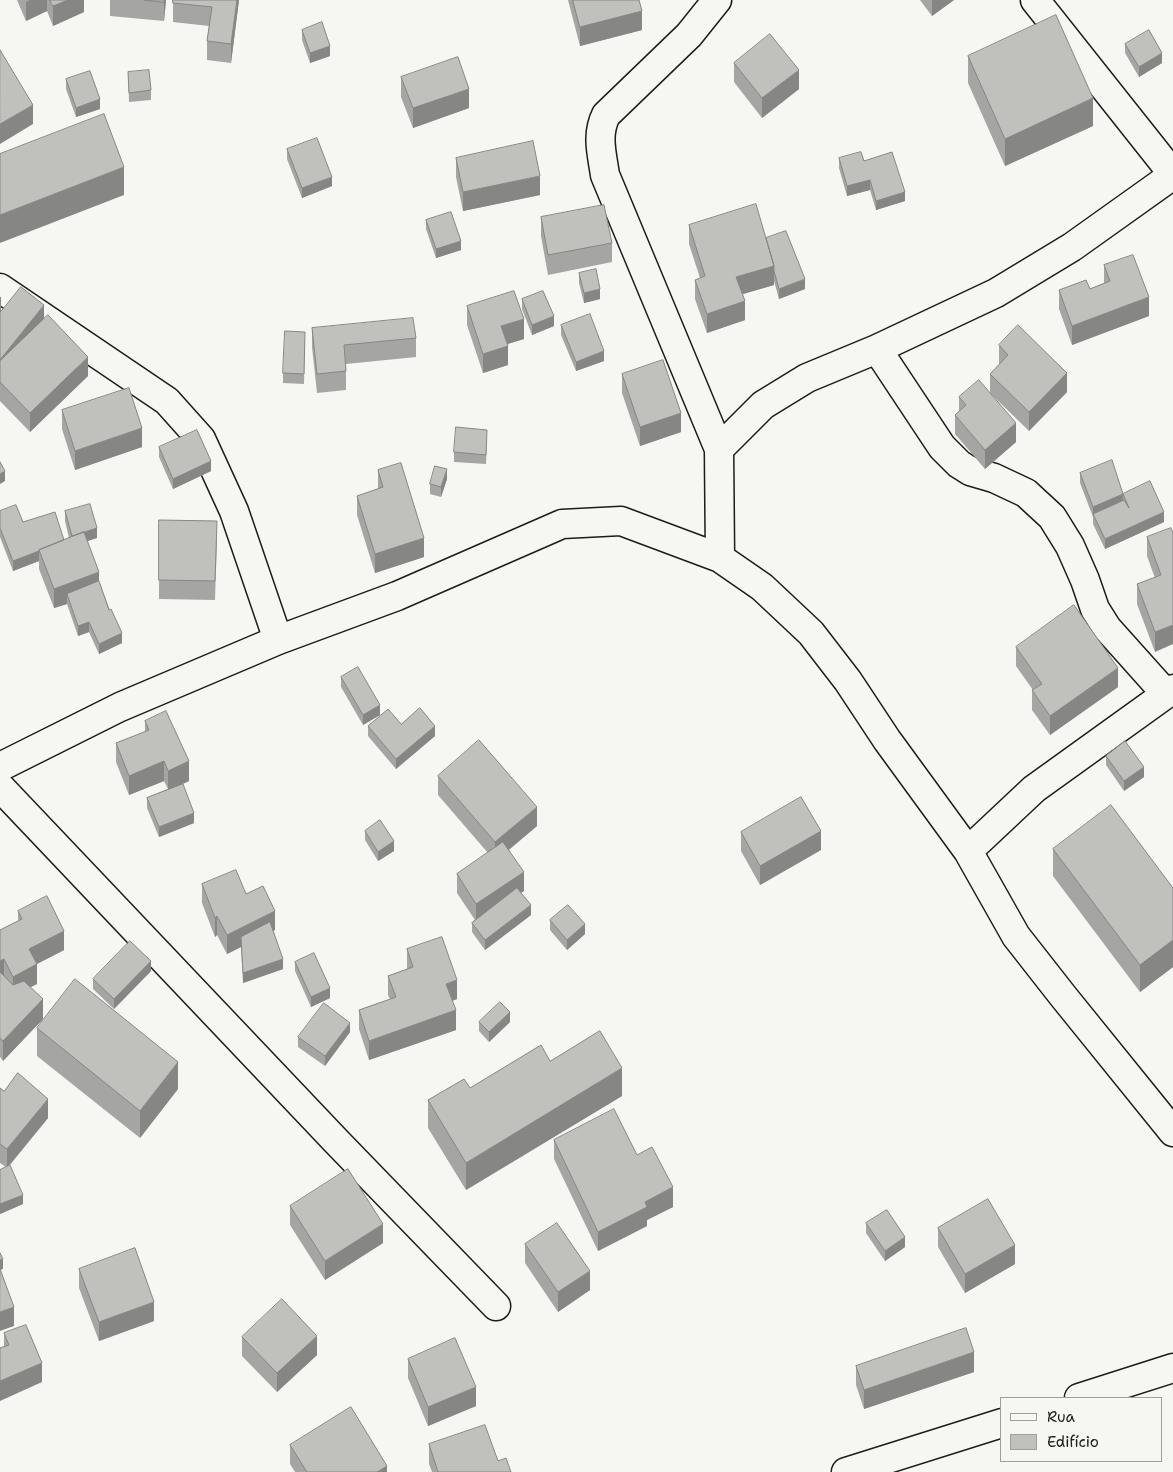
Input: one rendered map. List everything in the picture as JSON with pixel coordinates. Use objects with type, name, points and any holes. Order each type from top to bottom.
[{"type":"street","points":[[717,0],[689,35],[606,115],[601,126],[600,137],[605,175],[719,449],[720,558]]},
{"type":"street","points":[[719,449],[763,405],[807,378],[877,350],[996,293],[1072,247],[1173,175],[1035,0]]},
{"type":"street","points":[[0,288],[167,401],[201,438],[234,511],[278,640]]},
{"type":"street","points":[[877,350],[942,447],[959,464],[970,471],[994,478],[1026,493],[1052,517],[1070,546],[1085,580],[1095,610],[1107,628],[1169,692],[1034,789],[968,851]]},
{"type":"street","points":[[0,767],[120,707],[278,640],[397,596],[562,524],[621,521],[720,558],[762,587],[811,632],[848,681],[968,851],[1016,936],[1173,1132]]},
{"type":"street","points":[[0,787],[337,1142],[496,1306]]},
{"type":"street","points":[[1082,1397],[1173,1368]]},
{"type":"street","points":[[846,1472],[1000,1424]]},
{"type":"building","points":[[50,0],[68,0],[53,6]]},
{"type":"building","points":[[144,0],[164,0],[164,2]]},
{"type":"building","points":[[173,0],[237,0],[231,44],[207,41],[212,7],[173,3]]},
{"type":"building","points":[[573,0],[639,0],[642,11],[580,27]]},
{"type":"building","points":[[1056,15],[1093,98],[1005,139],[968,56]]},
{"type":"building","points":[[322,22],[330,46],[310,53],[302,30]]},
{"type":"building","points":[[1149,30],[1162,53],[1139,67],[1125,44]]},
{"type":"building","points":[[770,34],[799,70],[762,98],[734,63]]},
{"type":"building","points":[[0,50],[33,105],[0,124]]},
{"type":"building","points":[[458,57],[469,89],[413,108],[401,77]]},
{"type":"building","points":[[149,70],[151,90],[129,93],[128,72]]},
{"type":"building","points":[[90,71],[100,99],[76,108],[66,79]]},
{"type":"building","points":[[104,114],[124,167],[0,215],[0,154]]},
{"type":"building","points":[[317,138],[332,177],[302,188],[287,149]]},
{"type":"building","points":[[533,141],[540,176],[463,192],[456,158]]},
{"type":"building","points":[[861,152],[864,161],[892,152],[905,192],[876,201],[870,180],[847,186],[839,158]]},
{"type":"building","points":[[756,204],[774,266],[736,277],[745,301],[707,314],[695,280],[705,276],[689,225]]},
{"type":"building","points":[[604,205],[612,243],[548,255],[541,217]]},
{"type":"building","points":[[451,212],[461,241],[436,249],[426,220]]},
{"type":"building","points":[[786,231],[805,279],[779,289],[766,238]]},
{"type":"building","points":[[1133,255],[1149,297],[1072,326],[1059,290],[1086,280],[1090,289],[1110,281],[1104,265]]},
{"type":"building","points":[[596,269],[600,289],[584,293],[579,273]]},
{"type":"building","points":[[21,287],[44,305],[0,360],[0,313]]},
{"type":"building","points":[[514,291],[524,319],[501,326],[508,346],[483,354],[467,306]]},
{"type":"building","points":[[543,291],[554,316],[532,325],[522,299]]},
{"type":"building","points":[[590,314],[604,351],[576,362],[561,325]]},
{"type":"building","points":[[48,315],[88,357],[30,413],[0,382],[0,361]]},
{"type":"building","points":[[413,318],[416,338],[344,345],[346,371],[317,374],[312,328]]},
{"type":"building","points":[[1018,325],[1067,373],[1029,412],[990,374],[1008,355],[999,345]]},
{"type":"building","points":[[285,331],[305,332],[304,374],[283,373]]},
{"type":"building","points":[[663,360],[681,413],[640,427],[622,374]]},
{"type":"building","points":[[979,380],[1016,423],[985,450],[955,415],[966,405],[959,397]]},
{"type":"building","points":[[129,388],[142,428],[75,451],[62,410]]},
{"type":"building","points":[[456,427],[487,430],[486,455],[454,452]]},
{"type":"building","points":[[197,430],[211,461],[173,479],[159,447]]},
{"type":"building","points":[[1112,460],[1123,494],[1093,507],[1080,473]]},
{"type":"building","points":[[0,462],[5,471],[0,474]]},
{"type":"building","points":[[401,463],[424,538],[375,554],[357,496],[383,487],[378,470]]},
{"type":"building","points":[[435,466],[447,469],[441,487],[430,484]]},
{"type":"building","points":[[1150,481],[1164,512],[1105,539],[1093,514],[1124,500],[1129,508],[1123,494]]},
{"type":"building","points":[[90,504],[97,528],[72,536],[65,511]]},
{"type":"building","points":[[16,505],[23,522],[55,512],[64,540],[13,561],[0,528],[0,511]]},
{"type":"building","points":[[159,520],[217,521],[215,581],[159,580]]},
{"type":"building","points":[[1171,528],[1173,533],[1173,625],[1155,632],[1137,584],[1161,575],[1147,537]]},
{"type":"building","points":[[84,532],[99,572],[54,589],[39,550]]},
{"type":"building","points":[[99,581],[109,610],[111,609],[122,633],[99,644],[89,622],[78,626],[67,594]]},
{"type":"building","points":[[1074,605],[1118,668],[1050,716],[1032,690],[1042,684],[1016,647]]},
{"type":"building","points":[[358,667],[380,705],[363,715],[341,677]]},
{"type":"building","points":[[420,708],[435,726],[396,759],[368,726],[388,709],[401,724]]},
{"type":"building","points":[[166,711],[189,761],[168,771],[164,761],[129,776],[116,743],[149,730],[145,721]]},
{"type":"building","points":[[479,740],[537,807],[495,842],[438,776]]},
{"type":"building","points":[[1125,741],[1144,767],[1124,781],[1106,756]]},
{"type":"building","points":[[183,784],[194,813],[159,827],[147,798]]},
{"type":"building","points":[[801,797],[821,831],[760,866],[741,832]]},
{"type":"building","points":[[1111,805],[1173,888],[1173,940],[1140,965],[1053,849]]},
{"type":"building","points":[[380,820],[394,841],[378,852],[365,831]]},
{"type":"building","points":[[503,842],[524,872],[476,904],[457,874]]},
{"type":"building","points":[[236,870],[246,894],[263,886],[275,911],[227,935],[217,916],[215,918],[202,884]]},
{"type":"building","points":[[517,888],[531,905],[485,940],[472,923]]},
{"type":"building","points":[[47,896],[64,931],[29,949],[37,964],[13,977],[4,959],[0,961],[0,930],[22,919],[18,911]]},
{"type":"building","points":[[568,905],[585,924],[567,940],[550,920]]},
{"type":"building","points":[[270,922],[283,959],[243,973],[241,937]]},
{"type":"building","points":[[442,937],[457,980],[446,984],[456,1010],[369,1041],[359,1010],[396,997],[388,976],[413,967],[407,949]]},
{"type":"building","points":[[130,941],[151,961],[114,999],[93,979]]},
{"type":"building","points":[[314,953],[330,988],[311,997],[295,962]]},
{"type":"building","points":[[0,972],[13,985],[24,981],[43,999],[3,1041],[0,1038]]},
{"type":"building","points":[[75,979],[178,1062],[140,1111],[37,1028]]},
{"type":"building","points":[[500,1002],[510,1012],[489,1032],[479,1022]]},
{"type":"building","points":[[324,1003],[350,1023],[325,1056],[298,1037]]},
{"type":"building","points":[[600,1031],[622,1068],[466,1163],[428,1100],[464,1079],[470,1088],[541,1045],[550,1061]]},
{"type":"building","points":[[18,1073],[48,1099],[7,1149],[0,1144],[0,1088],[4,1091]]},
{"type":"building","points":[[614,1109],[637,1155],[652,1147],[673,1187],[645,1202],[647,1207],[598,1232],[554,1140]]},
{"type":"building","points":[[10,1165],[23,1195],[0,1204],[0,1170]]},
{"type":"building","points":[[348,1169],[383,1224],[325,1261],[290,1206]]},
{"type":"building","points":[[988,1199],[1015,1245],[965,1274],[938,1228]]},
{"type":"building","points":[[887,1210],[905,1237],[885,1251],[866,1223]]},
{"type":"building","points":[[557,1223],[590,1271],[558,1292],[525,1244]]},
{"type":"building","points":[[135,1248],[154,1302],[99,1322],[79,1269]]},
{"type":"building","points":[[0,1269],[14,1307],[0,1312]]},
{"type":"building","points":[[282,1299],[317,1336],[277,1373],[242,1337]]},
{"type":"building","points":[[26,1325],[42,1363],[0,1381],[0,1348],[9,1345],[4,1333]]},
{"type":"building","points":[[966,1328],[974,1352],[864,1390],[856,1366]]},
{"type":"building","points":[[455,1338],[476,1387],[428,1407],[408,1359]]},
{"type":"building","points":[[351,1407],[387,1466],[377,1472],[307,1472],[290,1445]]},
{"type":"building","points":[[485,1425],[498,1461],[506,1458],[511,1472],[438,1472],[429,1444]]}]
